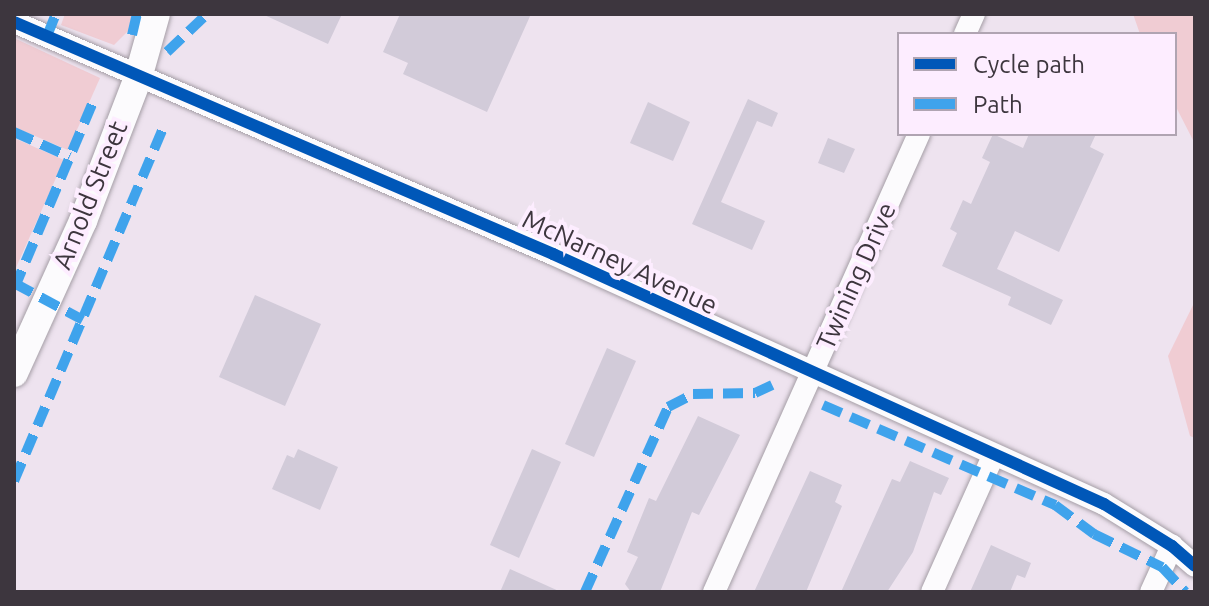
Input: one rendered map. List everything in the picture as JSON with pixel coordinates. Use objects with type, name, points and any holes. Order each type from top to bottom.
[{"type":"main road","name":"Arnold Street","points":[[14,373],[83,221],[139,75],[156,14]]},
{"type":"street","name":"McNarney Avenue","points":[[14,22],[553,254],[813,375],[1104,504],[1172,546],[1195,566]]},
{"type":"street","name":"Twining Drive","points":[[714,592],[918,136]]},
{"type":"street","points":[[932,592],[993,456]]},
{"type":"street","points":[[1151,592],[1172,546]]},
{"type":"shaded area","points":[[65,14],[134,14],[129,30],[114,45],[61,25]]},
{"type":"shaded area","points":[[1133,14],[1195,14],[1195,144],[1177,109],[1177,32],[1139,32]]},
{"type":"shaded area","points":[[14,38],[100,78],[68,150],[14,127]]},
{"type":"shaded area","points":[[14,138],[64,160],[14,272]]},
{"type":"shaded area","points":[[1195,301],[1195,438],[1190,436],[1168,356]]},
{"type":"building","points":[[262,14],[342,14],[328,44]]},
{"type":"building","points":[[400,14],[531,14],[487,112],[403,74],[408,63],[383,52]]},
{"type":"building","points":[[748,99],[778,113],[772,127],[757,121],[721,202],[765,221],[752,250],[692,224]]},
{"type":"building","points":[[648,102],[690,122],[673,161],[630,143]]},
{"type":"building","points":[[992,136],[1023,148],[1028,136],[1095,136],[1090,147],[1104,154],[1059,252],[1015,231],[997,269],[1063,300],[1051,325],[1008,305],[1011,297],[942,266],[957,233],[950,229],[963,200],[971,204],[990,162],[982,158]]},
{"type":"building","points":[[828,138],[855,149],[844,173],[818,163]]},
{"type":"building","points":[[255,295],[321,324],[285,406],[219,377]]},
{"type":"building","points":[[607,348],[636,361],[594,457],[565,444]]},
{"type":"building","points":[[698,416],[740,435],[699,515],[692,512],[660,592],[631,592],[625,584],[638,557],[627,552],[649,498],[656,501]]},
{"type":"building","points":[[298,449],[338,467],[320,510],[272,489],[287,455],[294,458]]},
{"type":"building","points":[[532,449],[561,462],[519,558],[490,545]]},
{"type":"building","points":[[910,461],[949,478],[941,495],[934,492],[913,552],[887,592],[841,592],[892,479],[900,482]]},
{"type":"building","points":[[810,471],[842,485],[835,502],[842,506],[806,592],[754,592]]},
{"type":"building","points":[[991,545],[1031,563],[1025,578],[1017,575],[1010,592],[970,592]]},
{"type":"building","points":[[510,569],[561,592],[500,592]]},
{"type":"marked path","points":[[47,36],[56,14]]},
{"type":"marked path","points":[[132,35],[137,14]]},
{"type":"marked path","points":[[167,52],[207,14]]},
{"type":"marked path","points":[[14,289],[93,102]]},
{"type":"marked path","points":[[14,481],[163,129]]},
{"type":"marked path","points":[[14,132],[70,157]]},
{"type":"marked path","points":[[14,283],[83,320]]},
{"type":"marked path","points":[[585,592],[668,407],[693,394],[755,393],[772,385]]},
{"type":"marked path","points":[[823,405],[1055,505],[1094,534],[1162,567],[1185,592]]},
{"type":"cycle path","points":[[14,22],[553,254],[1104,504],[1172,546],[1195,566]]}]
